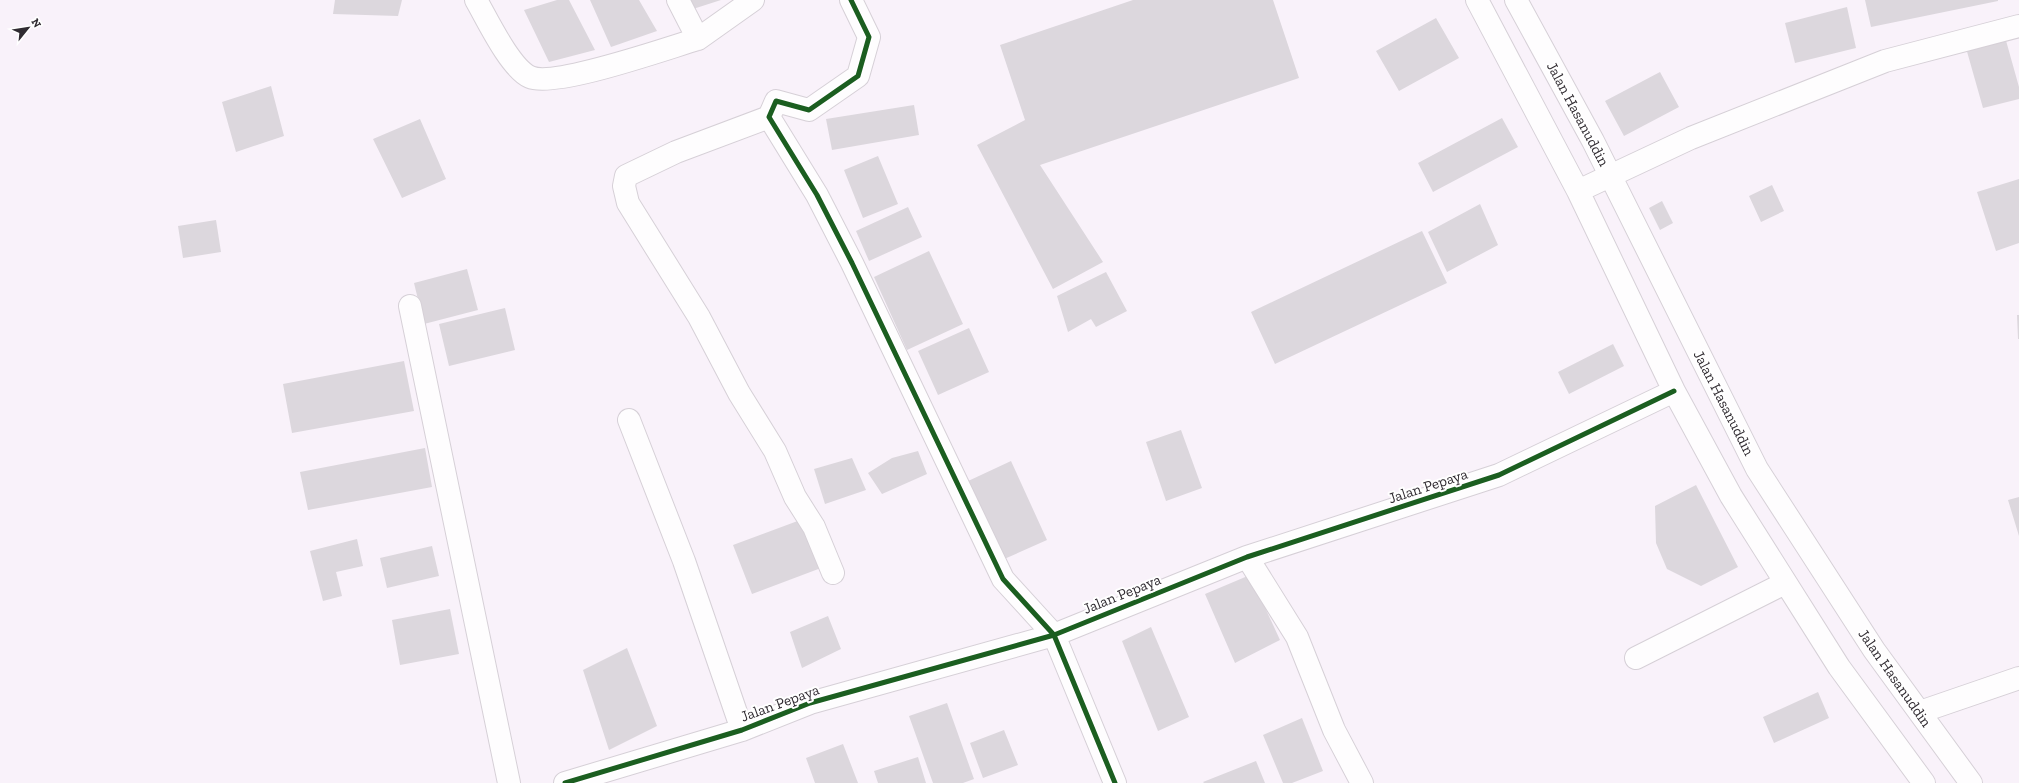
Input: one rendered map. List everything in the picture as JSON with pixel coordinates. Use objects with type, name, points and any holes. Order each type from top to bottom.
[{"type":"street","points":[[476,0],[492,29],[517,67],[530,77],[546,79],[584,73],[698,39],[753,0]]},
{"type":"street","points":[[678,0],[698,39]]},
{"type":"street","points":[[833,573],[814,527],[795,497],[775,451],[739,393],[699,317],[628,203],[624,186],[626,176],[651,163],[769,117],[776,101],[808,110],[858,76],[869,37],[851,0]]},
{"type":"street","points":[[1478,0],[1578,190],[1674,391],[1732,496],[1839,667],[1924,783]]},
{"type":"street","name":"Jalan Hasanuddin","points":[[1516,0],[1610,175],[1757,469],[1874,650],[1971,783]]},
{"type":"street","points":[[1578,190],[1691,138],[1885,61],[2019,26]]},
{"type":"street","points":[[769,117],[817,195],[852,263],[1003,579],[1054,635],[1115,783]]},
{"type":"street","points":[[410,306],[509,783]]},
{"type":"street","name":"Jalan Pepaya","points":[[566,783],[742,730],[810,702],[1054,635],[1247,558],[1500,475],[1674,391]]},
{"type":"street","points":[[629,420],[684,561],[742,730]]},
{"type":"street","points":[[1247,558],[1297,637],[1334,730],[1362,783]]},
{"type":"street","points":[[1636,658],[1785,582]]},
{"type":"street","points":[[1920,712],[2019,678]]},
{"type":"building","points":[[335,0],[402,0],[398,16],[333,14]]},
{"type":"building","points":[[557,0],[569,0],[595,50],[549,62],[524,10]]},
{"type":"building","points":[[590,0],[639,0],[657,31],[611,47]]},
{"type":"building","points":[[689,0],[721,0],[693,9]]},
{"type":"building","points":[[1133,0],[1273,0],[1299,78],[1040,165],[1103,262],[1053,289],[977,145],[1025,120],[1000,45]]},
{"type":"building","points":[[1865,0],[1998,0],[1998,1],[1871,27]]},
{"type":"building","points":[[1847,7],[1856,48],[1795,63],[1785,23]]},
{"type":"building","points":[[1436,18],[1459,58],[1399,91],[1376,51]]},
{"type":"building","points":[[2005,37],[2019,87],[2019,99],[1983,108],[1966,48]]},
{"type":"building","points":[[1660,72],[1679,107],[1624,136],[1605,101]]},
{"type":"building","points":[[271,86],[284,136],[236,152],[222,102]]},
{"type":"building","points":[[914,105],[919,135],[832,150],[826,119]]},
{"type":"building","points":[[1502,118],[1518,147],[1433,192],[1418,163]]},
{"type":"building","points":[[420,119],[446,179],[402,198],[373,139]]},
{"type":"building","points":[[878,156],[898,204],[863,218],[844,170]]},
{"type":"building","points":[[2019,179],[2019,243],[1996,251],[1977,192]]},
{"type":"building","points":[[1772,185],[1784,211],[1761,222],[1749,196]]},
{"type":"building","points":[[1662,201],[1673,223],[1660,230],[1649,208]]},
{"type":"building","points":[[1480,204],[1498,245],[1447,272],[1428,232]]},
{"type":"building","points":[[908,207],[922,237],[869,261],[856,231]]},
{"type":"building","points":[[216,220],[221,252],[183,258],[178,226]]},
{"type":"building","points":[[1422,231],[1447,283],[1275,364],[1251,312]]},
{"type":"building","points":[[929,251],[963,324],[907,350],[874,277]]},
{"type":"building","points":[[467,269],[478,310],[424,324],[414,283]]},
{"type":"building","points":[[1106,272],[1127,311],[1096,327],[1091,319],[1068,332],[1057,296]]},
{"type":"building","points":[[505,308],[515,350],[449,366],[439,324]]},
{"type":"building","points":[[2017,315],[2019,315],[2019,339],[2018,339]]},
{"type":"building","points":[[969,328],[989,372],[938,395],[918,351]]},
{"type":"building","points":[[1613,344],[1624,366],[1569,394],[1558,372]]},
{"type":"building","points":[[404,361],[414,411],[292,433],[283,384]]},
{"type":"building","points":[[1181,430],[1202,488],[1166,501],[1146,442]]},
{"type":"building","points":[[425,448],[432,487],[308,510],[300,472]]},
{"type":"building","points":[[918,451],[927,474],[882,494],[868,473],[892,458]]},
{"type":"building","points":[[852,458],[866,490],[825,504],[814,469]]},
{"type":"building","points":[[1011,461],[1047,540],[1002,560],[966,482]]},
{"type":"building","points":[[1696,485],[1738,567],[1701,586],[1667,569],[1656,543],[1655,506]]},
{"type":"building","points":[[2019,497],[2019,536],[2008,500]]},
{"type":"building","points":[[803,519],[821,568],[752,594],[733,545]]},
{"type":"building","points":[[357,539],[363,566],[336,572],[342,596],[323,601],[310,551]]},
{"type":"building","points":[[432,546],[439,576],[387,588],[380,558]]},
{"type":"building","points":[[1250,575],[1280,640],[1235,663],[1205,594]]},
{"type":"building","points":[[450,609],[459,654],[400,665],[392,620]]},
{"type":"building","points":[[828,616],[841,649],[802,668],[790,632]]},
{"type":"building","points":[[1151,627],[1189,717],[1158,731],[1122,641]]},
{"type":"building","points":[[627,648],[657,726],[609,750],[583,670]]},
{"type":"building","points":[[1818,692],[1829,718],[1774,743],[1763,717]]},
{"type":"building","points":[[947,703],[974,779],[963,783],[933,783],[909,716]]},
{"type":"building","points":[[1302,718],[1323,771],[1292,783],[1283,783],[1263,735]]},
{"type":"building","points":[[1004,730],[1018,765],[983,778],[970,743]]},
{"type":"building","points":[[843,744],[858,783],[815,783],[806,758]]},
{"type":"building","points":[[918,757],[926,783],[878,783],[874,771]]},
{"type":"building","points":[[1256,761],[1265,783],[1203,782]]},
{"type":"cycle path","points":[[851,0],[869,37],[858,76],[809,110],[776,101],[769,117],[817,195],[852,263],[1003,579],[1054,635],[1115,783]]},
{"type":"cycle path","points":[[565,783],[742,730],[810,703],[1054,635],[1247,557],[1499,475],[1674,391]]}]
